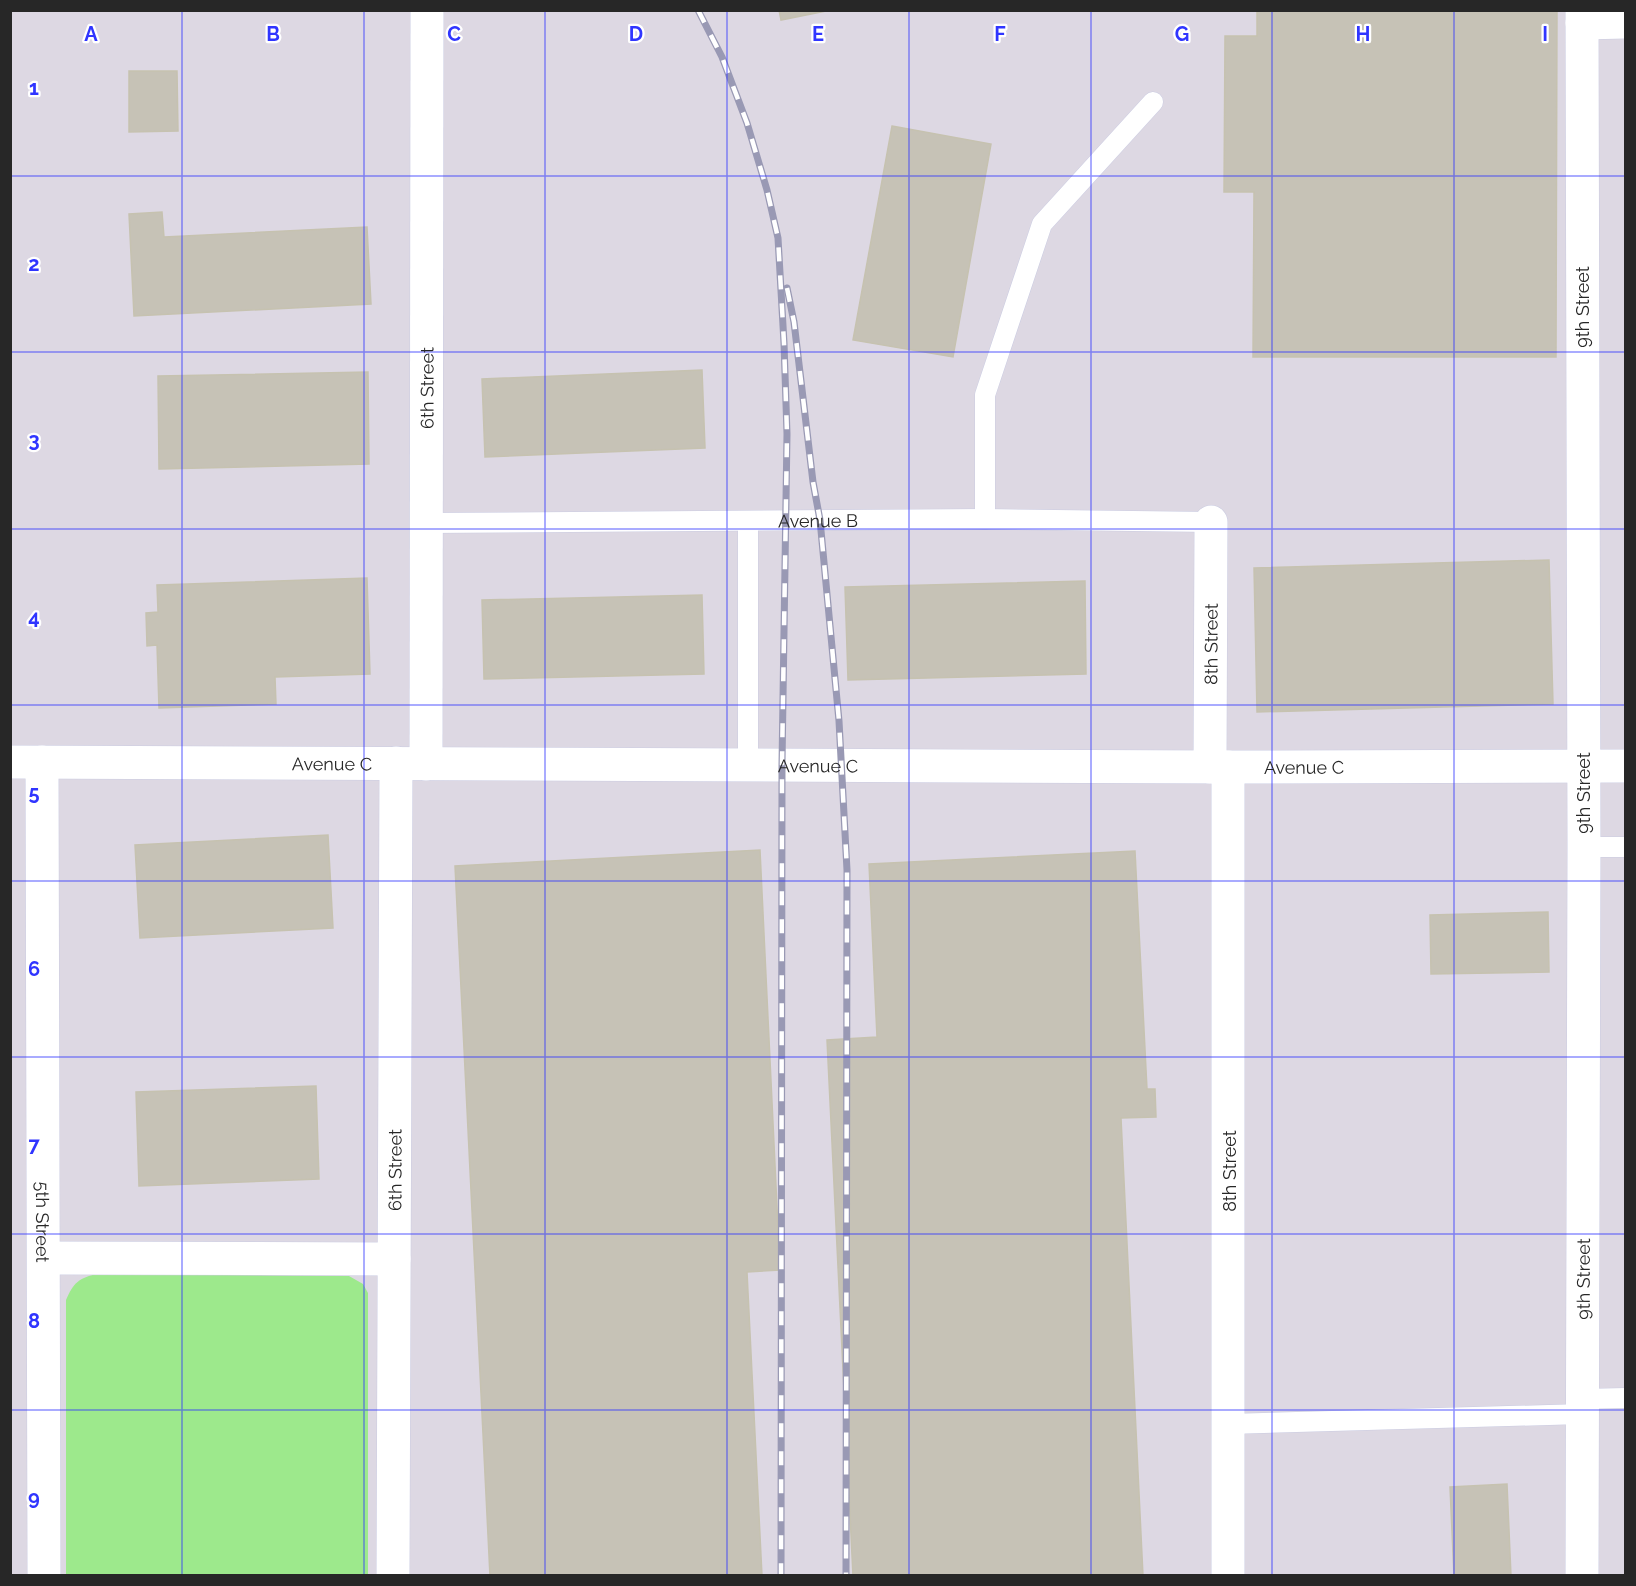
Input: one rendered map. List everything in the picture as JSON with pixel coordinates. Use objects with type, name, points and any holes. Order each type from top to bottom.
[{"type":"street","name":"6th Street","points":[[393,1575],[394,1259],[411,764],[425,523],[427,10]]},
{"type":"street","points":[[1582,17],[1626,22]]},
{"type":"street","name":"9th Street","points":[[1582,17],[1584,847],[1582,1575]]},
{"type":"street","name":"8th Street","points":[[1211,522],[1219,767],[1229,1424],[1228,1575]]},
{"type":"street","name":"Avenue C","points":[[10,762],[1219,767],[1626,766]]},
{"type":"street","name":"5th Street","points":[[42,762],[44,1575]]},
{"type":"street","points":[[44,1258],[394,1259]]},
{"type":"lane","points":[[985,519],[985,395],[1042,224],[1153,102]]},
{"type":"lane","name":"Avenue B","points":[[425,523],[985,519],[1211,522]]},
{"type":"lane","points":[[748,521],[748,764]]},
{"type":"lane","points":[[1584,847],[1626,847]]},
{"type":"lane","points":[[1229,1424],[1582,1406],[1626,1398]]},
{"type":"shaded area","points":[[11,11],[1625,11],[1625,1575],[11,1575]]},
{"type":"green space","points":[[98,1274],[349,1276],[363,1284],[368,1293],[368,1575],[66,1576],[66,1300],[71,1289],[78,1282]]},
{"type":"building","points":[[779,10],[831,10],[781,20]]},
{"type":"building","points":[[1257,10],[1557,10],[1556,357],[1253,357],[1254,192],[1224,192],[1225,36],[1257,36]]},
{"type":"building","points":[[129,71],[177,71],[178,131],[129,132]]},
{"type":"building","points":[[892,126],[991,144],[953,357],[853,340]]},
{"type":"building","points":[[162,212],[164,237],[367,227],[371,304],[134,316],[129,214]]},
{"type":"building","points":[[702,370],[705,448],[485,457],[482,379]]},
{"type":"building","points":[[368,372],[369,464],[159,469],[158,376]]},
{"type":"building","points":[[1549,560],[1553,704],[1257,712],[1254,568]]},
{"type":"building","points":[[367,578],[370,674],[275,677],[276,704],[159,708],[157,645],[147,646],[146,613],[158,612],[157,585]]},
{"type":"building","points":[[1085,581],[1086,674],[848,680],[845,587]]},
{"type":"building","points":[[702,595],[704,674],[484,679],[482,600]]},
{"type":"building","points":[[328,835],[333,928],[140,938],[135,845]]},
{"type":"building","points":[[760,850],[780,1270],[747,1272],[762,1576],[490,1576],[455,866]]},
{"type":"building","points":[[1135,851],[1147,1089],[1155,1089],[1156,1117],[1121,1118],[1143,1576],[853,1576],[827,1040],[877,1037],[869,864]]},
{"type":"building","points":[[1548,912],[1549,972],[1431,974],[1430,915]]},
{"type":"building","points":[[316,1086],[319,1179],[139,1186],[136,1092]]},
{"type":"building","points":[[1507,1484],[1511,1576],[1454,1576],[1450,1487]]},
{"type":"railway","points":[[698,10],[722,57],[747,123],[767,190],[778,238],[784,343],[787,434],[782,764],[781,1576]]},
{"type":"railway","points":[[787,288],[794,322],[813,482],[820,520],[839,721],[847,870],[846,1576]]}]
